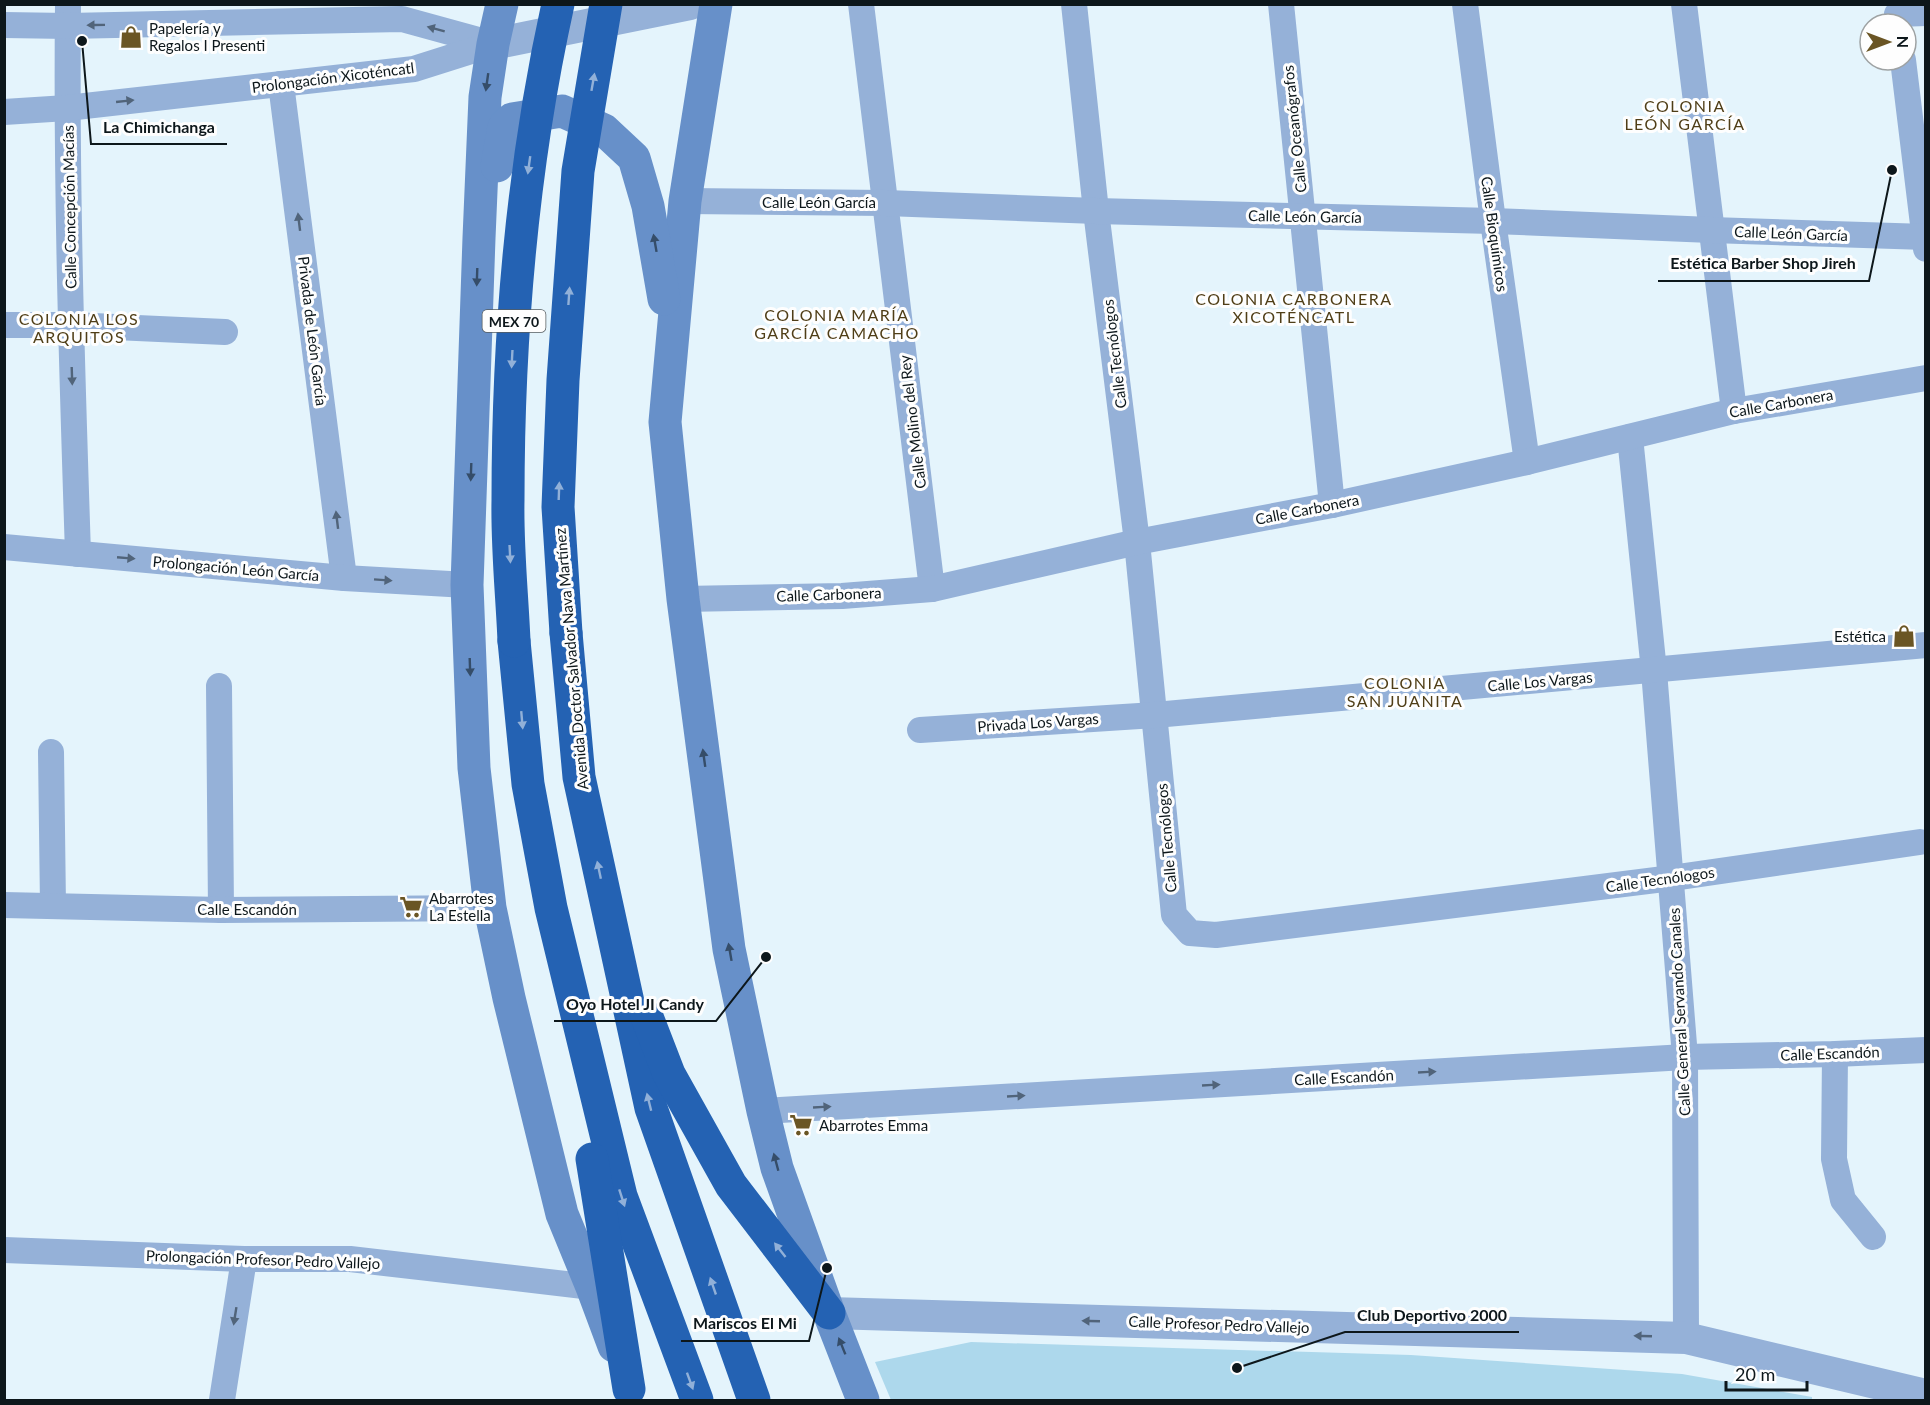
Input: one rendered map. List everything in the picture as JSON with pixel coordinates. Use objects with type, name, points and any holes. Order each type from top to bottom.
[{"type":"highway","name":"MEX 70","points":[[558,4],[529,163],[518,258],[511,366],[508,502],[514,641],[528,784],[551,908],[621,1196],[697,1401]]},
{"type":"highway","name":"Avenida Doctor Salvador Nava Martínez","points":[[606,4],[578,171],[563,380],[558,507],[579,777],[651,1108],[754,1401]]},
{"type":"highway","points":[[551,908],[631,1395]]},
{"type":"highway","points":[[609,918],[669,1074],[725,1175],[829,1313]]},
{"type":"main road","points":[[502,4],[485,98],[479,238],[467,585],[474,768],[490,908],[509,998],[562,1214],[592,1287],[631,1395]]},
{"type":"main road","points":[[717,4],[685,201],[665,422],[683,599],[729,949],[763,1111],[777,1168],[863,1401]]},
{"type":"main road","points":[[479,238],[489,212],[504,127],[512,119],[562,111],[604,130],[634,158],[648,206],[672,342]]},
{"type":"street","points":[[4,25],[68,15],[402,19],[493,44],[690,4]]},
{"type":"street","name":"Calle Molino del Rey","points":[[861,4],[932,588]]},
{"type":"street","name":"Calle Tecnólogos","points":[[1074,4],[1096,211],[1137,542],[1174,915],[1190,933],[1216,935],[1672,878],[1920,842]]},
{"type":"street","name":"Calle Oceanógrafos","points":[[1281,4],[1332,505]]},
{"type":"street","name":"Calle Bioquímicos","points":[[1465,4],[1527,462]]},
{"type":"street","points":[[1684,4],[1734,411]]},
{"type":"street","name":"Calle Concepción Macías","points":[[68,15],[67,108],[71,325],[78,554]]},
{"type":"street","name":"Prolongación Xicoténcatl","points":[[4,112],[67,108],[414,69],[493,44]]},
{"type":"street","points":[[1904,72],[1925,241]]},
{"type":"street","name":"Privada de León García","points":[[281,84],[344,578]]},
{"type":"street","name":"Calle León García","points":[[685,201],[886,203],[1493,221],[1925,241]]},
{"type":"street","points":[[4,325],[71,325],[225,332]]},
{"type":"street","name":"Calle Carbonera","points":[[683,599],[842,596],[932,588],[1137,542],[1332,505],[1527,462],[1734,411],[1926,378]]},
{"type":"street","name":"Calle General Servando Canales","points":[[1630,437],[1654,670],[1685,1057],[1686,1338]]},
{"type":"street","name":"Prolongación León García","points":[[4,547],[344,578],[467,585]]},
{"type":"street","name":"Calle Los Vargas","points":[[1155,715],[1926,645]]},
{"type":"street","points":[[219,686],[220,910]]},
{"type":"street","name":"Privada Los Vargas","points":[[920,730],[1155,715]]},
{"type":"street","points":[[51,752],[53,906]]},
{"type":"street","name":"Calle Escandón","points":[[4,904],[220,910],[490,908]]},
{"type":"street","name":"Calle Escandón","points":[[763,1111],[1685,1057],[1926,1050]]},
{"type":"street","points":[[1835,1054],[1834,1160],[1843,1200],[1873,1237]]},
{"type":"street","name":"Prolongación Profesor Pedro Vallejo","points":[[4,1250],[244,1259],[350,1259],[592,1287]]},
{"type":"street","points":[[222,1401],[244,1259]]},
{"type":"street","name":"Calle Profesor Pedro Vallejo","points":[[829,1313],[1686,1338],[1926,1395]]},
{"type":"shaded area","points":[[971,1342],[1411,1355],[1682,1374],[1812,1397],[1812,1400],[891,1400],[875,1362]]},
{"type":"place","name":"Papelería y Regalos I Presenti","points":[[131,37]]},
{"type":"place","name":"La Chimichanga","points":[[82,41]]},
{"type":"place","name":"Estética Barber Shop Jireh","points":[[1892,170]]},
{"type":"place","name":"Estética","points":[[1904,636]]},
{"type":"place","name":"Abarrotes La Estella","points":[[411,907]]},
{"type":"place","name":"Oyo Hotel JI Candy","points":[[766,957]]},
{"type":"place","name":"Abarrotes Emma","points":[[801,1125]]},
{"type":"place","name":"Mariscos El Mi","points":[[827,1268]]},
{"type":"place","name":"Club Deportivo 2000","points":[[1237,1368]]},
{"type":"district","name":"COLONIA LEÓN GARCÍA","points":[[1685,114]]},
{"type":"district","name":"COLONIA CARBONERA XICOTÉNCATL","points":[[1294,307]]},
{"type":"district","name":"COLONIA MARÍA GARCÍA CAMACHO","points":[[837,323]]},
{"type":"district","name":"COLONIA LOS ARQUITOS","points":[[79,327]]},
{"type":"district","name":"COLONIA SAN JUANITA","points":[[1405,691]]}]
